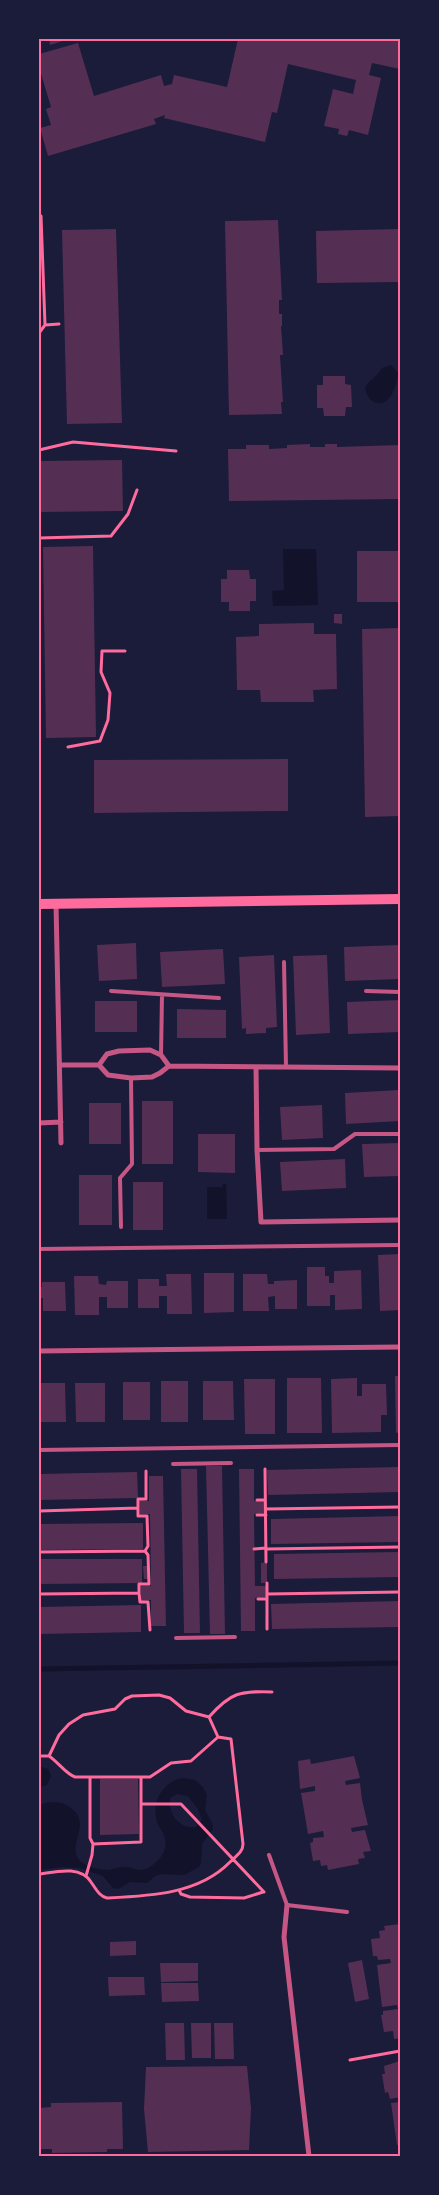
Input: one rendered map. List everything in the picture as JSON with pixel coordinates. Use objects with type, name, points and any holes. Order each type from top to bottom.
[{"type":"main road","points":[[39,904],[400,899]]},
{"type":"street","points":[[56,904],[61,1143]]},
{"type":"street","points":[[99,1065],[108,1054],[119,1051],[150,1050],[161,1055],[169,1066]]},
{"type":"street","points":[[60,1065],[99,1065],[108,1075],[131,1078],[152,1077],[160,1074],[169,1066],[400,1068]]},
{"type":"street","points":[[256,1067],[256,1150],[261,1222],[400,1220]]},
{"type":"street","points":[[39,1123],[61,1122]]},
{"type":"street","points":[[39,1351],[400,1347]]},
{"type":"street","points":[[287,1905],[284,1937],[309,2156]]},
{"type":"lane","points":[[284,962],[286,1067]]},
{"type":"lane","points":[[111,991],[219,998]]},
{"type":"lane","points":[[366,991],[400,992]]},
{"type":"lane","points":[[161,1055],[162,995]]},
{"type":"lane","points":[[121,1227],[120,1178],[132,1164],[131,1078]]},
{"type":"lane","points":[[256,1150],[334,1149],[355,1134],[400,1134]]},
{"type":"lane","points":[[39,1249],[400,1245]]},
{"type":"lane","points":[[39,1450],[400,1445]]},
{"type":"lane","points":[[173,1464],[230,1463]]},
{"type":"lane","points":[[176,1638],[235,1637]]},
{"type":"lane","points":[[269,1854],[287,1905],[347,1912]]},
{"type":"path","points":[[39,333],[45,325],[41,216]]},
{"type":"path","points":[[45,325],[59,324]]},
{"type":"path","points":[[39,450],[73,442],[176,451]]},
{"type":"path","points":[[39,538],[110,536],[128,514],[137,490]]},
{"type":"path","points":[[68,747],[100,741],[108,720],[110,693],[101,672],[102,651],[125,651]]},
{"type":"path","points":[[265,1469],[266,1562]]},
{"type":"path","points":[[145,1551],[148,1546],[147,1516],[138,1516],[138,1499],[146,1499],[146,1471]]},
{"type":"path","points":[[256,1500],[265,1500]]},
{"type":"path","points":[[266,1509],[400,1507]]},
{"type":"path","points":[[39,1511],[138,1508]]},
{"type":"path","points":[[257,1515],[266,1515]]},
{"type":"path","points":[[254,1549],[400,1547]]},
{"type":"path","points":[[39,1552],[145,1551]]},
{"type":"path","points":[[145,1551],[148,1555],[148,1584],[139,1584],[140,1602],[148,1602],[150,1630]]},
{"type":"path","points":[[266,1583],[267,1629]]},
{"type":"path","points":[[258,1599],[267,1596],[400,1592]]},
{"type":"path","points":[[39,1594],[140,1593]]},
{"type":"path","points":[[209,1717],[223,1701],[239,1692],[272,1692]]},
{"type":"path","points":[[49,1756],[59,1735],[69,1724],[83,1715],[115,1709],[125,1699],[132,1696],[159,1694],[170,1698],[186,1711],[209,1717]]},
{"type":"path","points":[[209,1717],[218,1737]]},
{"type":"path","points":[[39,1756],[49,1756],[59,1762],[71,1776],[153,1776],[171,1763],[191,1761],[218,1737]]},
{"type":"path","points":[[39,1874],[66,1871],[86,1876],[100,1895],[107,1898],[142,1896],[179,1890],[218,1874],[243,1848],[244,1844],[231,1740],[218,1737]]},
{"type":"path","points":[[86,1876],[93,1844],[90,1838],[90,1777]]},
{"type":"path","points":[[93,1844],[141,1842],[141,1777]]},
{"type":"path","points":[[141,1804],[181,1804],[264,1892],[244,1898],[190,1897],[181,1894],[179,1890]]},
{"type":"path","points":[[350,2060],[400,2051]]},
{"type":"shaded area","points":[[391,365],[398,373],[393,392],[386,401],[382,403],[374,402],[368,397],[365,388],[382,368]]},
{"type":"shaded area","points":[[283,549],[316,549],[318,605],[273,606],[272,591],[284,590]]},
{"type":"shaded area","points":[[223,1184],[226,1184],[227,1219],[207,1219],[207,1187],[222,1187]]},
{"type":"shaded area","points":[[39,1766],[48,1769],[51,1776],[47,1785],[39,1787]]},
{"type":"shaded area","points":[[183,1778],[195,1780],[203,1787],[207,1795],[205,1810],[213,1829],[202,1844],[199,1867],[184,1875],[161,1874],[155,1876],[147,1883],[130,1882],[118,1889],[113,1888],[103,1876],[80,1868],[62,1867],[39,1870],[39,1805],[54,1802],[68,1806],[76,1812],[80,1826],[76,1855],[80,1861],[93,1868],[105,1870],[129,1867],[139,1870],[150,1867],[159,1860],[166,1844],[157,1822],[157,1800],[164,1788]],"holes":[[[177,1794],[188,1796],[198,1809],[202,1820],[196,1827],[185,1826],[180,1823],[173,1815],[171,1809],[170,1798]]]},
{"type":"building","points":[[49,39],[69,39],[50,45]]},
{"type":"building","points":[[238,39],[400,39],[400,69],[372,63],[369,75],[381,78],[368,135],[349,130],[347,136],[338,134],[339,129],[324,126],[333,89],[353,94],[356,80],[288,64],[277,113],[272,112],[265,142],[164,118],[165,115],[154,119],[156,124],[48,156],[40,128],[51,125],[46,109],[51,107],[39,67],[39,54],[78,43],[94,96],[161,75],[164,86],[172,84],[174,75],[227,87]]},
{"type":"building","points":[[278,220],[282,300],[279,300],[279,314],[282,314],[283,355],[280,355],[282,414],[229,415],[225,221]]},
{"type":"building","points":[[116,229],[122,423],[67,424],[62,230]]},
{"type":"building","points":[[400,229],[400,282],[317,283],[316,231]]},
{"type":"building","points":[[323,376],[345,376],[345,384],[351,385],[352,407],[346,407],[345,416],[324,416],[323,408],[317,408],[317,385],[323,385]]},
{"type":"building","points":[[310,444],[310,447],[325,447],[325,444],[337,444],[337,447],[400,445],[400,499],[229,501],[228,449],[246,449],[246,445],[269,445],[269,449],[287,448],[287,445]]},
{"type":"building","points":[[122,460],[123,511],[39,512],[39,461]]},
{"type":"building","points":[[93,546],[96,737],[46,738],[43,547]]},
{"type":"building","points":[[357,551],[400,551],[400,602],[357,602]]},
{"type":"building","points":[[227,570],[249,570],[250,579],[256,579],[256,601],[250,601],[250,611],[229,611],[229,602],[221,602],[221,579],[227,579]]},
{"type":"building","points":[[334,614],[342,614],[342,624],[334,623]]},
{"type":"building","points":[[314,623],[314,634],[336,634],[337,689],[313,690],[314,702],[261,702],[260,690],[237,690],[236,637],[259,636],[259,624]]},
{"type":"building","points":[[400,628],[400,816],[365,817],[362,629]]},
{"type":"building","points":[[288,759],[288,811],[94,813],[94,760]]},
{"type":"building","points":[[136,943],[137,979],[99,981],[97,945]]},
{"type":"building","points":[[400,945],[400,979],[345,981],[344,947]]},
{"type":"building","points":[[223,949],[225,984],[162,987],[160,952]]},
{"type":"building","points":[[274,955],[277,1027],[266,1028],[266,1033],[246,1034],[246,1028],[242,1029],[239,957]]},
{"type":"building","points":[[327,955],[330,1033],[296,1035],[293,956]]},
{"type":"building","points":[[400,1000],[400,1032],[348,1034],[347,1002]]},
{"type":"building","points":[[95,1001],[137,1001],[137,1032],[95,1032]]},
{"type":"building","points":[[177,1009],[226,1010],[226,1038],[177,1038]]},
{"type":"building","points":[[400,1090],[400,1121],[346,1124],[345,1093]]},
{"type":"building","points":[[142,1101],[173,1101],[173,1164],[142,1164]]},
{"type":"building","points":[[89,1103],[121,1103],[121,1144],[89,1144]]},
{"type":"building","points":[[322,1105],[323,1138],[282,1140],[280,1107]]},
{"type":"building","points":[[198,1134],[235,1134],[235,1173],[198,1172]]},
{"type":"building","points":[[400,1143],[400,1176],[364,1177],[362,1144]]},
{"type":"building","points":[[345,1159],[346,1188],[282,1191],[280,1162]]},
{"type":"building","points":[[79,1175],[112,1175],[112,1225],[79,1225]]},
{"type":"building","points":[[133,1182],[163,1182],[163,1230],[133,1230]]},
{"type":"building","points":[[400,1254],[400,1310],[380,1311],[378,1255]]},
{"type":"building","points":[[307,1267],[325,1267],[325,1276],[329,1276],[329,1283],[334,1283],[334,1271],[361,1270],[362,1309],[335,1310],[335,1295],[330,1295],[330,1306],[307,1306]]},
{"type":"building","points":[[204,1273],[234,1273],[234,1312],[204,1313]]},
{"type":"building","points":[[166,1274],[191,1274],[192,1314],[167,1314],[167,1296],[159,1296],[159,1308],[138,1308],[138,1279],[159,1279],[159,1286],[167,1286]]},
{"type":"building","points":[[243,1274],[267,1274],[268,1284],[274,1284],[274,1281],[297,1280],[297,1309],[275,1309],[275,1296],[268,1297],[269,1311],[243,1311]]},
{"type":"building","points":[[74,1276],[98,1276],[99,1284],[106,1285],[107,1281],[128,1281],[128,1308],[107,1308],[107,1297],[99,1297],[99,1315],[75,1315]]},
{"type":"building","points":[[42,1282],[65,1282],[66,1311],[43,1311],[43,1298],[39,1298],[39,1287],[42,1287]]},
{"type":"building","points":[[395,1376],[400,1376],[400,1432],[396,1433]]},
{"type":"building","points":[[287,1378],[321,1378],[322,1433],[287,1433]]},
{"type":"building","points":[[357,1378],[357,1396],[362,1396],[362,1384],[386,1384],[387,1415],[381,1415],[381,1432],[332,1433],[331,1379]]},
{"type":"building","points":[[244,1379],[275,1379],[275,1434],[245,1434]]},
{"type":"building","points":[[161,1381],[188,1381],[188,1422],[161,1422]]},
{"type":"building","points":[[203,1381],[233,1381],[234,1420],[203,1420]]},
{"type":"building","points":[[123,1382],[150,1382],[150,1420],[123,1420]]},
{"type":"building","points":[[39,1383],[65,1383],[66,1422],[39,1422]]},
{"type":"building","points":[[75,1383],[105,1383],[105,1422],[76,1422]]},
{"type":"building","points":[[206,1466],[222,1466],[225,1634],[210,1634]]},
{"type":"building","points":[[400,1467],[400,1492],[268,1495],[267,1470]]},
{"type":"building","points":[[181,1469],[197,1469],[200,1633],[184,1633]]},
{"type":"building","points":[[239,1469],[254,1469],[254,1501],[264,1501],[264,1513],[254,1514],[255,1586],[266,1586],[266,1597],[255,1598],[255,1631],[241,1631]]},
{"type":"building","points":[[137,1472],[138,1498],[39,1500],[39,1474]]},
{"type":"building","points":[[149,1476],[163,1476],[166,1626],[151,1626],[151,1600],[141,1601],[141,1586],[151,1586],[150,1514],[140,1514],[140,1500],[149,1501]]},
{"type":"building","points":[[400,1516],[400,1542],[271,1544],[271,1519]]},
{"type":"building","points":[[143,1523],[143,1549],[39,1550],[39,1524]]},
{"type":"building","points":[[400,1552],[400,1577],[274,1579],[274,1554]]},
{"type":"building","points":[[39,1559],[142,1559],[142,1583],[39,1584]]},
{"type":"building","points":[[267,1562],[267,1583],[261,1583],[261,1563]]},
{"type":"building","points":[[143,1566],[147,1566],[148,1579],[144,1579]]},
{"type":"building","points":[[400,1601],[400,1627],[272,1629],[271,1604]]},
{"type":"building","points":[[141,1605],[141,1632],[39,1634],[39,1607]]},
{"type":"building","points":[[354,1756],[360,1778],[345,1781],[346,1785],[360,1783],[368,1825],[351,1828],[352,1832],[365,1830],[371,1851],[363,1852],[365,1858],[358,1859],[359,1864],[328,1870],[327,1865],[321,1866],[320,1860],[313,1861],[310,1843],[313,1842],[313,1838],[324,1837],[323,1831],[308,1834],[301,1793],[315,1791],[315,1786],[300,1789],[298,1761],[310,1759],[311,1764]]},
{"type":"building","points":[[100,1779],[138,1779],[139,1834],[100,1835]]},
{"type":"building","points":[[400,1924],[400,2038],[394,2039],[393,2031],[384,2032],[381,2015],[383,2015],[383,2011],[398,2009],[397,2005],[382,2007],[377,1965],[391,1963],[390,1959],[378,1960],[377,1956],[373,1956],[371,1939],[380,1938],[379,1931],[385,1930],[384,1926]]},
{"type":"building","points":[[136,1941],[136,1955],[110,1956],[110,1942]]},
{"type":"building","points":[[362,1960],[369,1999],[355,2002],[348,1963]]},
{"type":"building","points":[[160,1963],[198,1963],[198,1981],[161,1982]]},
{"type":"building","points":[[108,1977],[144,1977],[145,1995],[109,1996]]},
{"type":"building","points":[[161,1983],[198,1983],[199,2001],[162,2002]]},
{"type":"building","points":[[165,2023],[184,2023],[185,2060],[166,2060]]},
{"type":"building","points":[[191,2023],[211,2023],[211,2058],[192,2058]]},
{"type":"building","points":[[214,2023],[233,2023],[234,2059],[215,2059]]},
{"type":"building","points":[[400,2061],[400,2097],[390,2099],[388,2092],[385,2093],[382,2074],[385,2074],[384,2066]]},
{"type":"building","points":[[247,2066],[251,2108],[249,2150],[148,2152],[144,2109],[146,2067]]},
{"type":"building","points":[[122,2102],[123,2149],[107,2149],[107,2152],[52,2153],[52,2149],[39,2149],[39,2108],[51,2107],[51,2103]]},
{"type":"building","points":[[400,2102],[400,2145],[397,2145],[391,2103]]},
{"type":"waterway","points":[[39,1669],[400,1663]]}]
